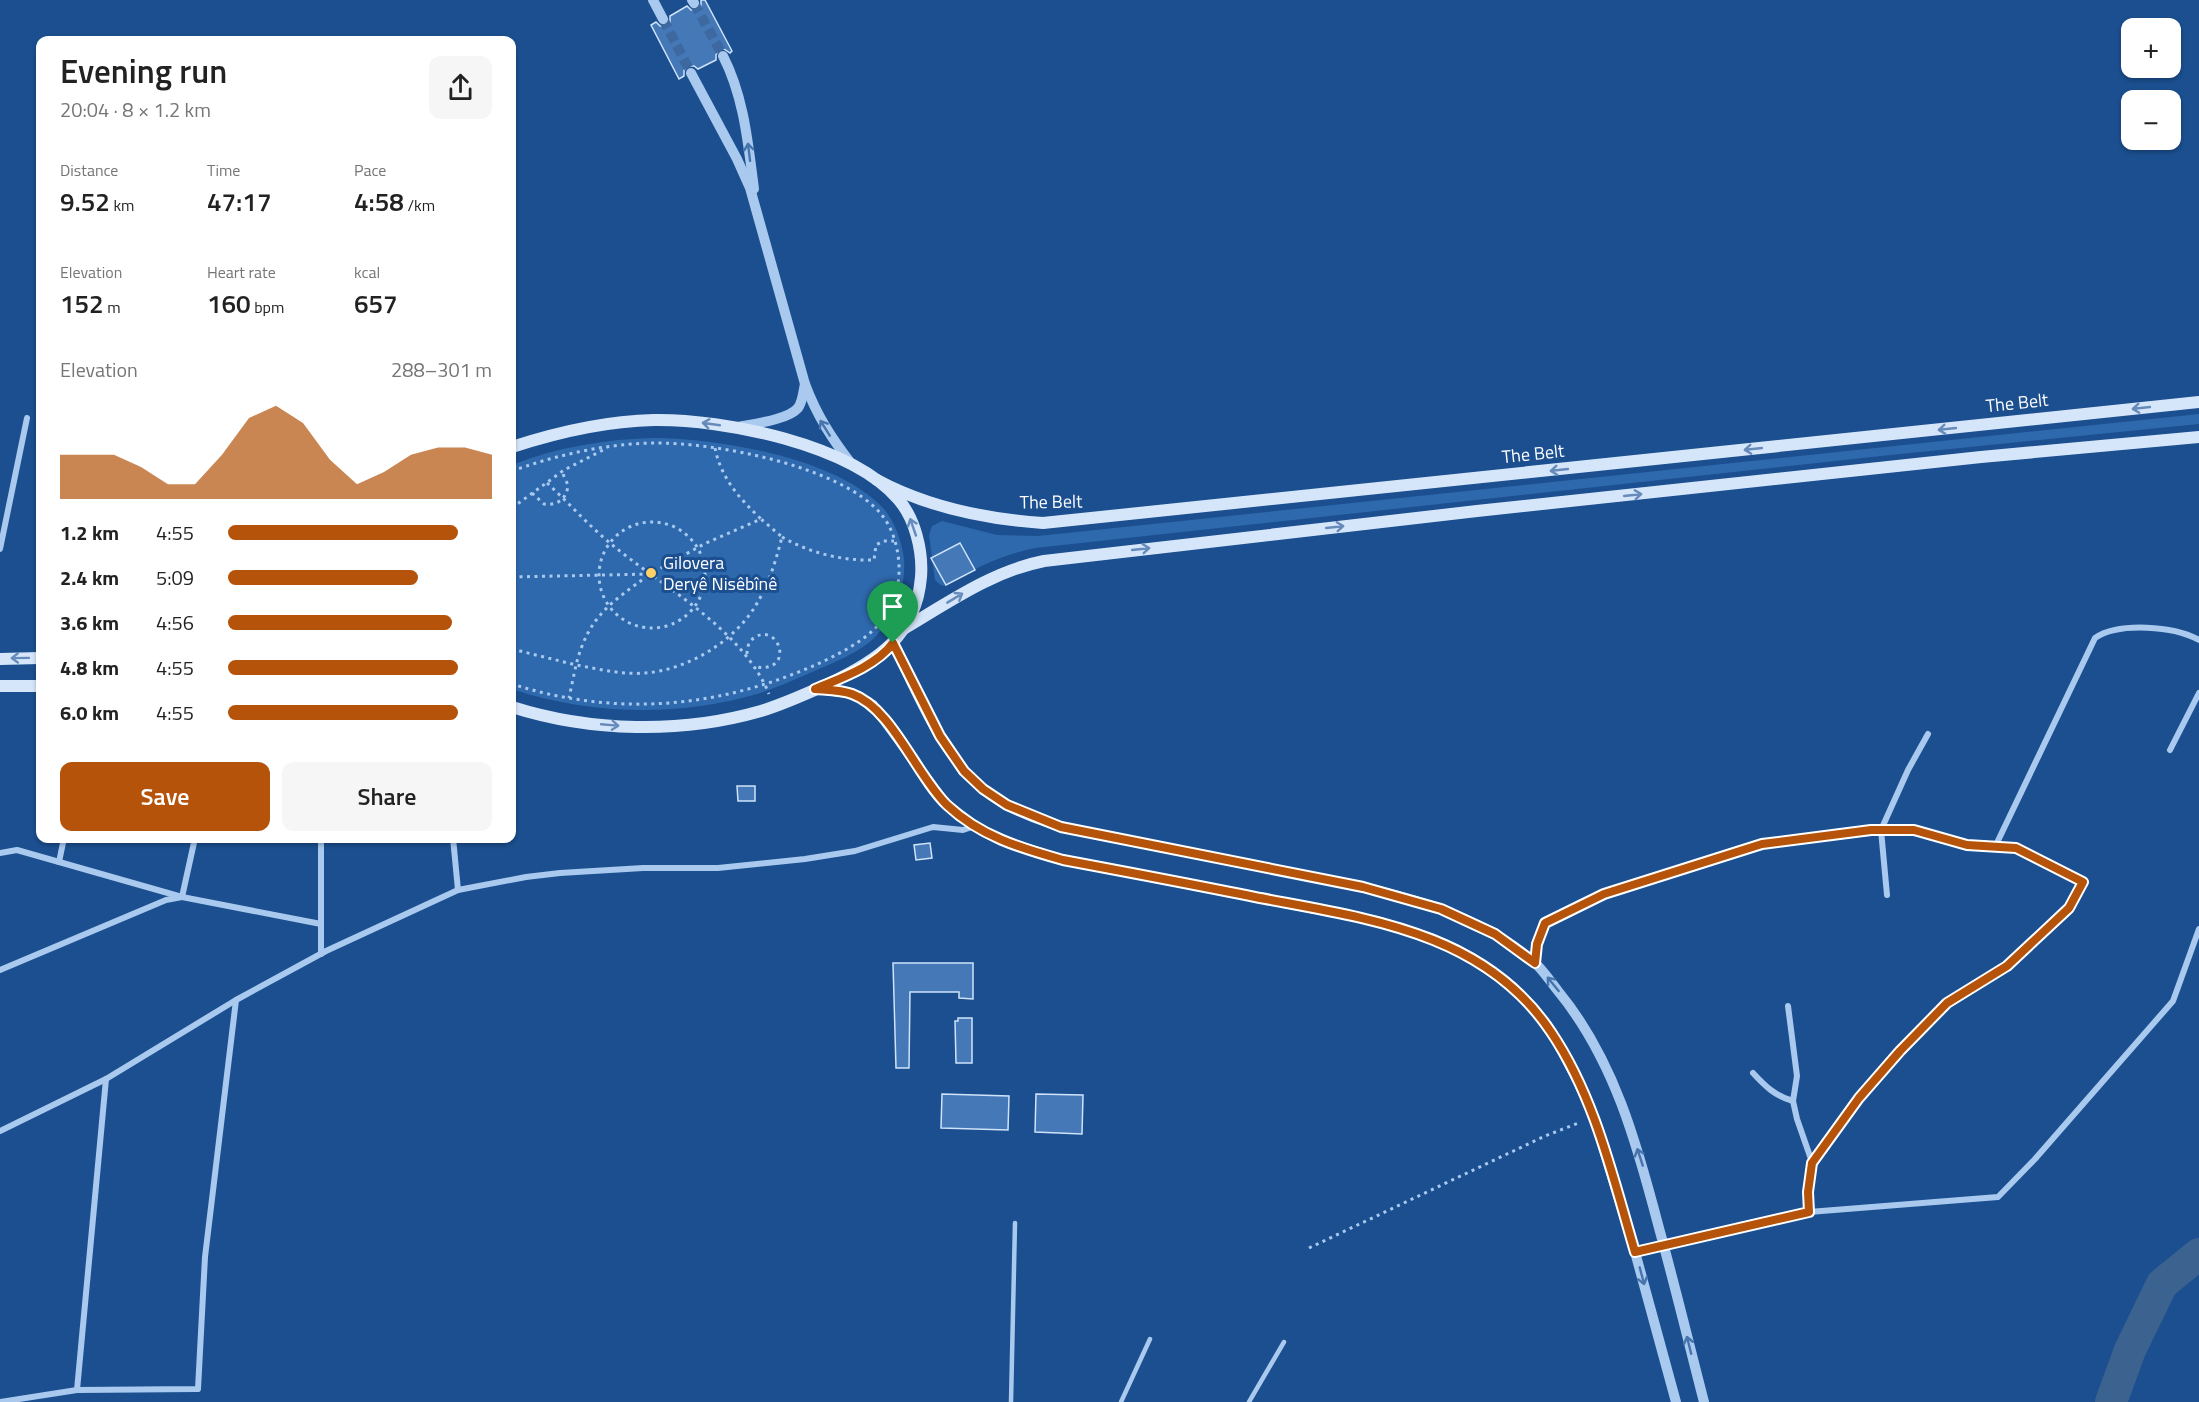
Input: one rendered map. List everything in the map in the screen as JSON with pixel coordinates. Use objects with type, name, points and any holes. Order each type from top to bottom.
[{"type":"main road","name":"The Belt","points":[[516,446],[558,432],[627,422],[682,421],[752,430],[792,441],[854,467],[904,494],[941,507],[990,518],[1043,523],[2199,402]]},
{"type":"main road","points":[[905,628],[974,587],[1025,565],[1044,561],[1478,511],[1981,457],[2199,437]]},
{"type":"main road","points":[[516,714],[622,726],[667,726],[720,721],[774,706],[862,667],[882,654],[905,628],[921,578],[920,550],[906,512],[899,500],[878,480]]},
{"type":"main road","points":[[0,659],[36,658]]},
{"type":"main road","points":[[0,686],[36,686]]},
{"type":"main road","points":[[516,708],[571,721]]},
{"type":"street","points":[[653,0],[663,19]]},
{"type":"street","points":[[723,56],[733,77],[744,120],[756,210]]},
{"type":"street","points":[[691,73],[750,188],[805,384],[822,424],[854,467]]},
{"type":"street","points":[[734,428],[780,417],[796,410],[802,402],[805,384]]},
{"type":"street","points":[[0,549],[27,418]]},
{"type":"street","points":[[1995,847],[2095,638],[2104,632],[2152,626],[2199,640]]},
{"type":"street","points":[[893,643],[940,736],[964,771],[983,789],[1007,805],[1061,827],[1363,887],[1441,909],[1495,934],[1535,963],[1568,1002],[1603,1057],[1625,1111],[1644,1170],[1704,1402]]},
{"type":"street","points":[[815,689],[851,693],[873,705],[945,803],[975,826],[1003,841],[1063,860],[1377,921],[1431,938],[1456,949],[1517,992],[1552,1032],[1594,1117],[1635,1252],[1676,1402]]},
{"type":"street","points":[[2170,750],[2199,693]]},
{"type":"street","points":[[1887,895],[1881,830],[1908,770],[1928,734]]},
{"type":"street","points":[[0,1131],[106,1079],[236,1000],[321,954],[458,890],[560,873],[643,868],[718,868],[805,859],[855,851],[933,828],[963,830],[975,826]]},
{"type":"street","points":[[1535,963],[1537,944],[1545,923],[1604,894],[1762,844],[1881,830],[1914,830],[1967,845],[2016,848],[2083,882],[2069,908],[2007,966],[1947,1003],[1900,1051],[1859,1098],[1812,1162]]},
{"type":"street","points":[[59,862],[63,843]]},
{"type":"street","points":[[182,897],[194,843]]},
{"type":"street","points":[[321,843],[321,954]]},
{"type":"street","points":[[453,843],[458,890]]},
{"type":"street","points":[[0,852],[17,850],[182,897],[321,924]]},
{"type":"street","points":[[0,970],[166,900],[182,897]]},
{"type":"street","points":[[1635,1252],[1809,1212],[1998,1197],[2035,1159],[2173,1001],[2199,929]]},
{"type":"street","points":[[0,1402],[78,1390],[198,1389],[205,1257],[236,1000]]},
{"type":"street","points":[[1788,1006],[1797,1076],[1793,1101],[1812,1162],[1808,1192],[1809,1212]]},
{"type":"street","points":[[1753,1073],[1766,1088],[1780,1098],[1793,1101]]},
{"type":"street","points":[[78,1390],[106,1079]]},
{"type":"lane","points":[[1011,1402],[1015,1223]]},
{"type":"lane","points":[[1121,1402],[1150,1339]]},
{"type":"lane","points":[[1249,1402],[1284,1342]]},
{"type":"path","points":[[516,470],[562,455],[615,446],[655,443],[715,448],[777,460],[856,493],[882,514],[894,541],[899,563],[896,590],[885,616],[873,632],[838,654],[765,686],[716,698],[666,704],[623,704],[569,698],[516,685]]},
{"type":"path","points":[[516,505],[562,472],[599,451],[615,446]]},
{"type":"path","points":[[715,448],[720,469],[727,481],[747,506],[782,537],[822,554],[862,560],[874,560],[876,545],[883,541],[894,541]]},
{"type":"path","points":[[532,493],[544,504],[556,504],[564,498],[568,485],[562,472]]},
{"type":"path","points":[[547,483],[609,543],[695,606],[728,637],[756,667],[774,706]]},
{"type":"path","points":[[569,698],[581,648],[589,630],[608,605],[650,574],[697,548],[761,519]]},
{"type":"path","points":[[645,522],[662,522],[679,529],[693,540],[697,548],[705,573],[703,591],[695,606],[682,619],[666,626],[648,628],[631,624],[616,615],[608,605],[599,585],[598,567],[609,543],[628,527],[645,522]]},
{"type":"path","points":[[516,651],[576,665],[622,672],[657,671],[694,658],[728,637],[755,607],[767,583],[782,537]]},
{"type":"path","points":[[516,577],[650,574]]},
{"type":"path","points":[[747,656],[749,643],[756,636],[767,635],[776,640],[780,651],[777,661],[768,668],[756,667]]},
{"type":"path","points":[[1309,1248],[1545,1136],[1594,1117]]},
{"type":"shaded area","points":[[2199,414],[2199,424],[1881,456],[1035,548],[988,563],[944,586],[935,580],[929,535],[932,526],[942,521],[997,535],[1038,536]]},
{"type":"shaded area","points":[[682,439],[745,447],[809,464],[863,491],[884,509],[900,539],[904,559],[903,579],[895,609],[890,618],[878,634],[864,646],[829,665],[757,694],[696,707],[634,710],[603,708],[541,698],[516,690],[516,464],[547,453],[619,440]]},
{"type":"building","points":[[701,0],[705,0],[732,51],[730,53],[719,49],[716,60],[698,69],[688,66],[684,70],[684,76],[679,79],[651,25],[656,22],[660,26],[666,26],[670,22],[670,16],[687,6],[691,10],[698,9],[701,6]]},
{"type":"building","points":[[960,543],[975,570],[946,585],[931,558]]},
{"type":"building","points":[[737,786],[755,786],[755,801],[738,801]]},
{"type":"building","points":[[930,843],[932,858],[916,860],[914,845]]},
{"type":"building","points":[[893,963],[973,963],[973,999],[959,998],[959,992],[910,992],[909,1068],[896,1068]]},
{"type":"building","points":[[958,1018],[972,1018],[972,1063],[956,1063],[955,1021],[958,1021]]},
{"type":"building","points":[[942,1094],[1009,1096],[1008,1130],[941,1128]]},
{"type":"building","points":[[1036,1094],[1083,1095],[1082,1134],[1035,1132]]},
{"type":"waterway","points":[[2111,1402],[2130,1350],[2162,1284],[2199,1254]]},
{"type":"tunnel","points":[[694,3],[723,56]]},
{"type":"tunnel","points":[[663,19],[691,73]]},
{"type":"place","name":"Gilovera Deryê Nisêbînê","points":[[651,573]]},
{"type":"route","points":[[893,643],[940,736],[964,771],[983,789],[1007,805],[1061,827],[1363,887],[1441,909],[1495,934],[1535,963],[1537,944],[1545,923],[1604,894],[1762,844],[1871,830],[1914,830],[1967,845],[2016,848],[2083,882],[2069,908],[2007,966],[1947,1003],[1900,1051],[1859,1098],[1812,1163],[1808,1192],[1809,1212],[1635,1252],[1594,1117],[1552,1032],[1517,992],[1477,961],[1456,949],[1431,938],[1377,921],[1063,860],[1030,851],[982,831],[945,803],[873,705],[851,693],[815,689],[862,667],[890,648],[893,643]]}]
